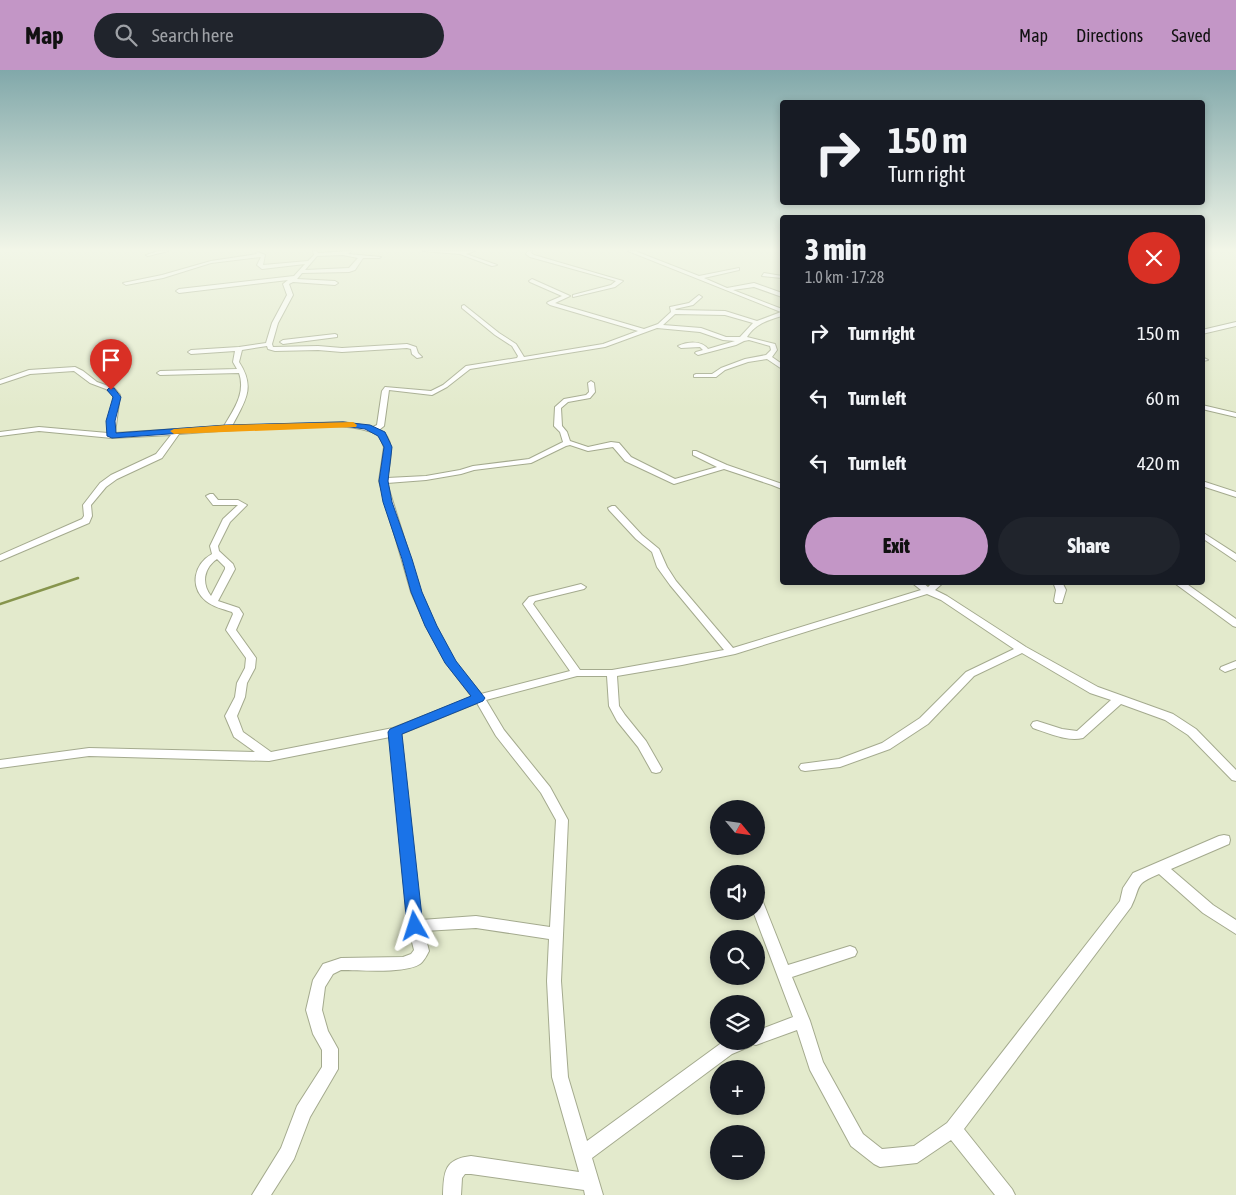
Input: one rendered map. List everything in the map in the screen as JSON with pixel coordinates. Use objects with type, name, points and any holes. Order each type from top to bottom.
[{"type":"street","points":[[285,304],[275,322],[269,344],[270,348],[335,350],[407,346],[414,348],[418,357]]},
{"type":"street","points":[[551,304],[642,330]]},
{"type":"street","points":[[674,312],[672,308],[692,304]]},
{"type":"street","points":[[764,304],[780,310]]},
{"type":"street","points":[[464,307],[497,334],[514,345],[520,352],[519,360]]},
{"type":"street","points":[[660,325],[674,312],[725,313],[756,322]]},
{"type":"street","points":[[698,353],[734,344],[742,339],[756,322],[780,312]]},
{"type":"street","points":[[1205,330],[1236,324]]},
{"type":"street","points":[[374,430],[380,426],[387,388],[432,393],[445,386],[468,367],[605,345],[660,325],[700,330],[725,338],[754,338],[773,346],[774,350],[768,358]]},
{"type":"street","points":[[190,352],[239,349],[335,336]]},
{"type":"street","points":[[681,346],[697,344],[703,346],[706,350]]},
{"type":"street","points":[[226,428],[245,390],[246,378],[236,362],[239,349]]},
{"type":"street","points":[[696,376],[714,376],[723,369],[747,360],[768,358],[780,365]]},
{"type":"street","points":[[0,382],[11,380],[28,372],[75,369],[96,384],[108,386],[116,394],[113,416],[110,421],[112,436]]},
{"type":"street","points":[[160,373],[242,371]]},
{"type":"street","points":[[567,444],[563,432],[558,426],[558,407],[566,400],[588,397],[592,392],[591,382]]},
{"type":"street","points":[[1205,408],[1236,415]]},
{"type":"street","points":[[0,434],[39,429],[112,436],[226,428],[343,424],[367,427],[382,434],[388,447],[384,481],[388,502],[416,592],[431,626],[451,663],[479,698],[500,733],[546,790],[562,820],[554,981],[560,1078],[592,1189],[471,1165],[461,1166],[453,1174],[452,1195]]},
{"type":"street","points":[[0,558],[86,521],[88,516],[87,505],[103,485],[114,477],[159,456],[177,431]]},
{"type":"street","points":[[384,481],[426,478],[461,472],[472,468],[532,461],[571,443],[588,449],[611,444],[616,445],[628,459],[674,482],[724,467]]},
{"type":"street","points":[[696,453],[724,467],[780,486]]},
{"type":"street","points":[[1205,484],[1236,495]]},
{"type":"street","points":[[210,496],[216,503],[238,502],[243,505],[226,521],[214,546],[217,555],[230,566],[230,569],[213,602]]},
{"type":"street","points":[[612,508],[639,537],[656,551],[662,567],[673,583],[731,652]]},
{"type":"street","points":[[1205,536],[1236,558]]},
{"type":"street","points":[[217,555],[210,559],[201,572],[200,585],[204,594],[213,602],[236,610],[238,614],[231,630],[251,658],[250,668],[242,682],[240,697],[231,716],[238,734],[269,757]]},
{"type":"street","points":[[919,585],[944,598],[1022,649],[1094,690],[1169,717],[1192,732],[1236,777]]},
{"type":"street","points":[[0,764],[90,752],[269,757],[395,732],[479,698],[577,672],[612,673],[731,652],[928,591],[936,585]]},
{"type":"street","points":[[1058,585],[1061,590],[1059,601]]},
{"type":"street","points":[[1181,585],[1236,624]]},
{"type":"street","points":[[577,672],[528,604],[532,599],[581,587]]},
{"type":"street","points":[[805,767],[840,763],[886,746],[924,721],[970,674],[1022,649]]},
{"type":"street","points":[[1225,668],[1236,664]]},
{"type":"street","points":[[612,673],[614,706],[642,744],[656,769]]},
{"type":"street","points":[[1037,725],[1061,733],[1079,735],[1119,699]]},
{"type":"street","points":[[261,1195],[288,1153],[303,1112],[330,1069],[330,1049],[321,1034],[314,1010],[318,984],[328,969],[341,964],[403,962],[416,959],[422,951],[415,926],[395,732]]},
{"type":"street","points":[[763,920],[802,1021],[816,1065],[857,1140],[880,1158],[917,1154],[953,1129],[1126,903],[1130,888],[1138,876],[1224,840]]},
{"type":"street","points":[[1160,867],[1208,909],[1236,928]]},
{"type":"street","points":[[415,926],[476,922],[557,934]]},
{"type":"street","points":[[784,973],[850,952]]},
{"type":"street","points":[[765,1035],[802,1021]]},
{"type":"street","points":[[582,1155],[725,1050]]},
{"type":"street","points":[[953,1129],[1006,1195]]},
{"type":"waterway","points":[[0,604],[78,578]]},
{"type":"slow traffic","points":[[174,431],[353,425]]},
{"type":"route","points":[[111,390],[117,397],[110,421],[112,436],[226,428],[343,424],[367,427],[382,434],[388,447],[384,481],[388,502],[416,592],[431,626],[451,663],[479,698],[395,732],[415,926]]}]
